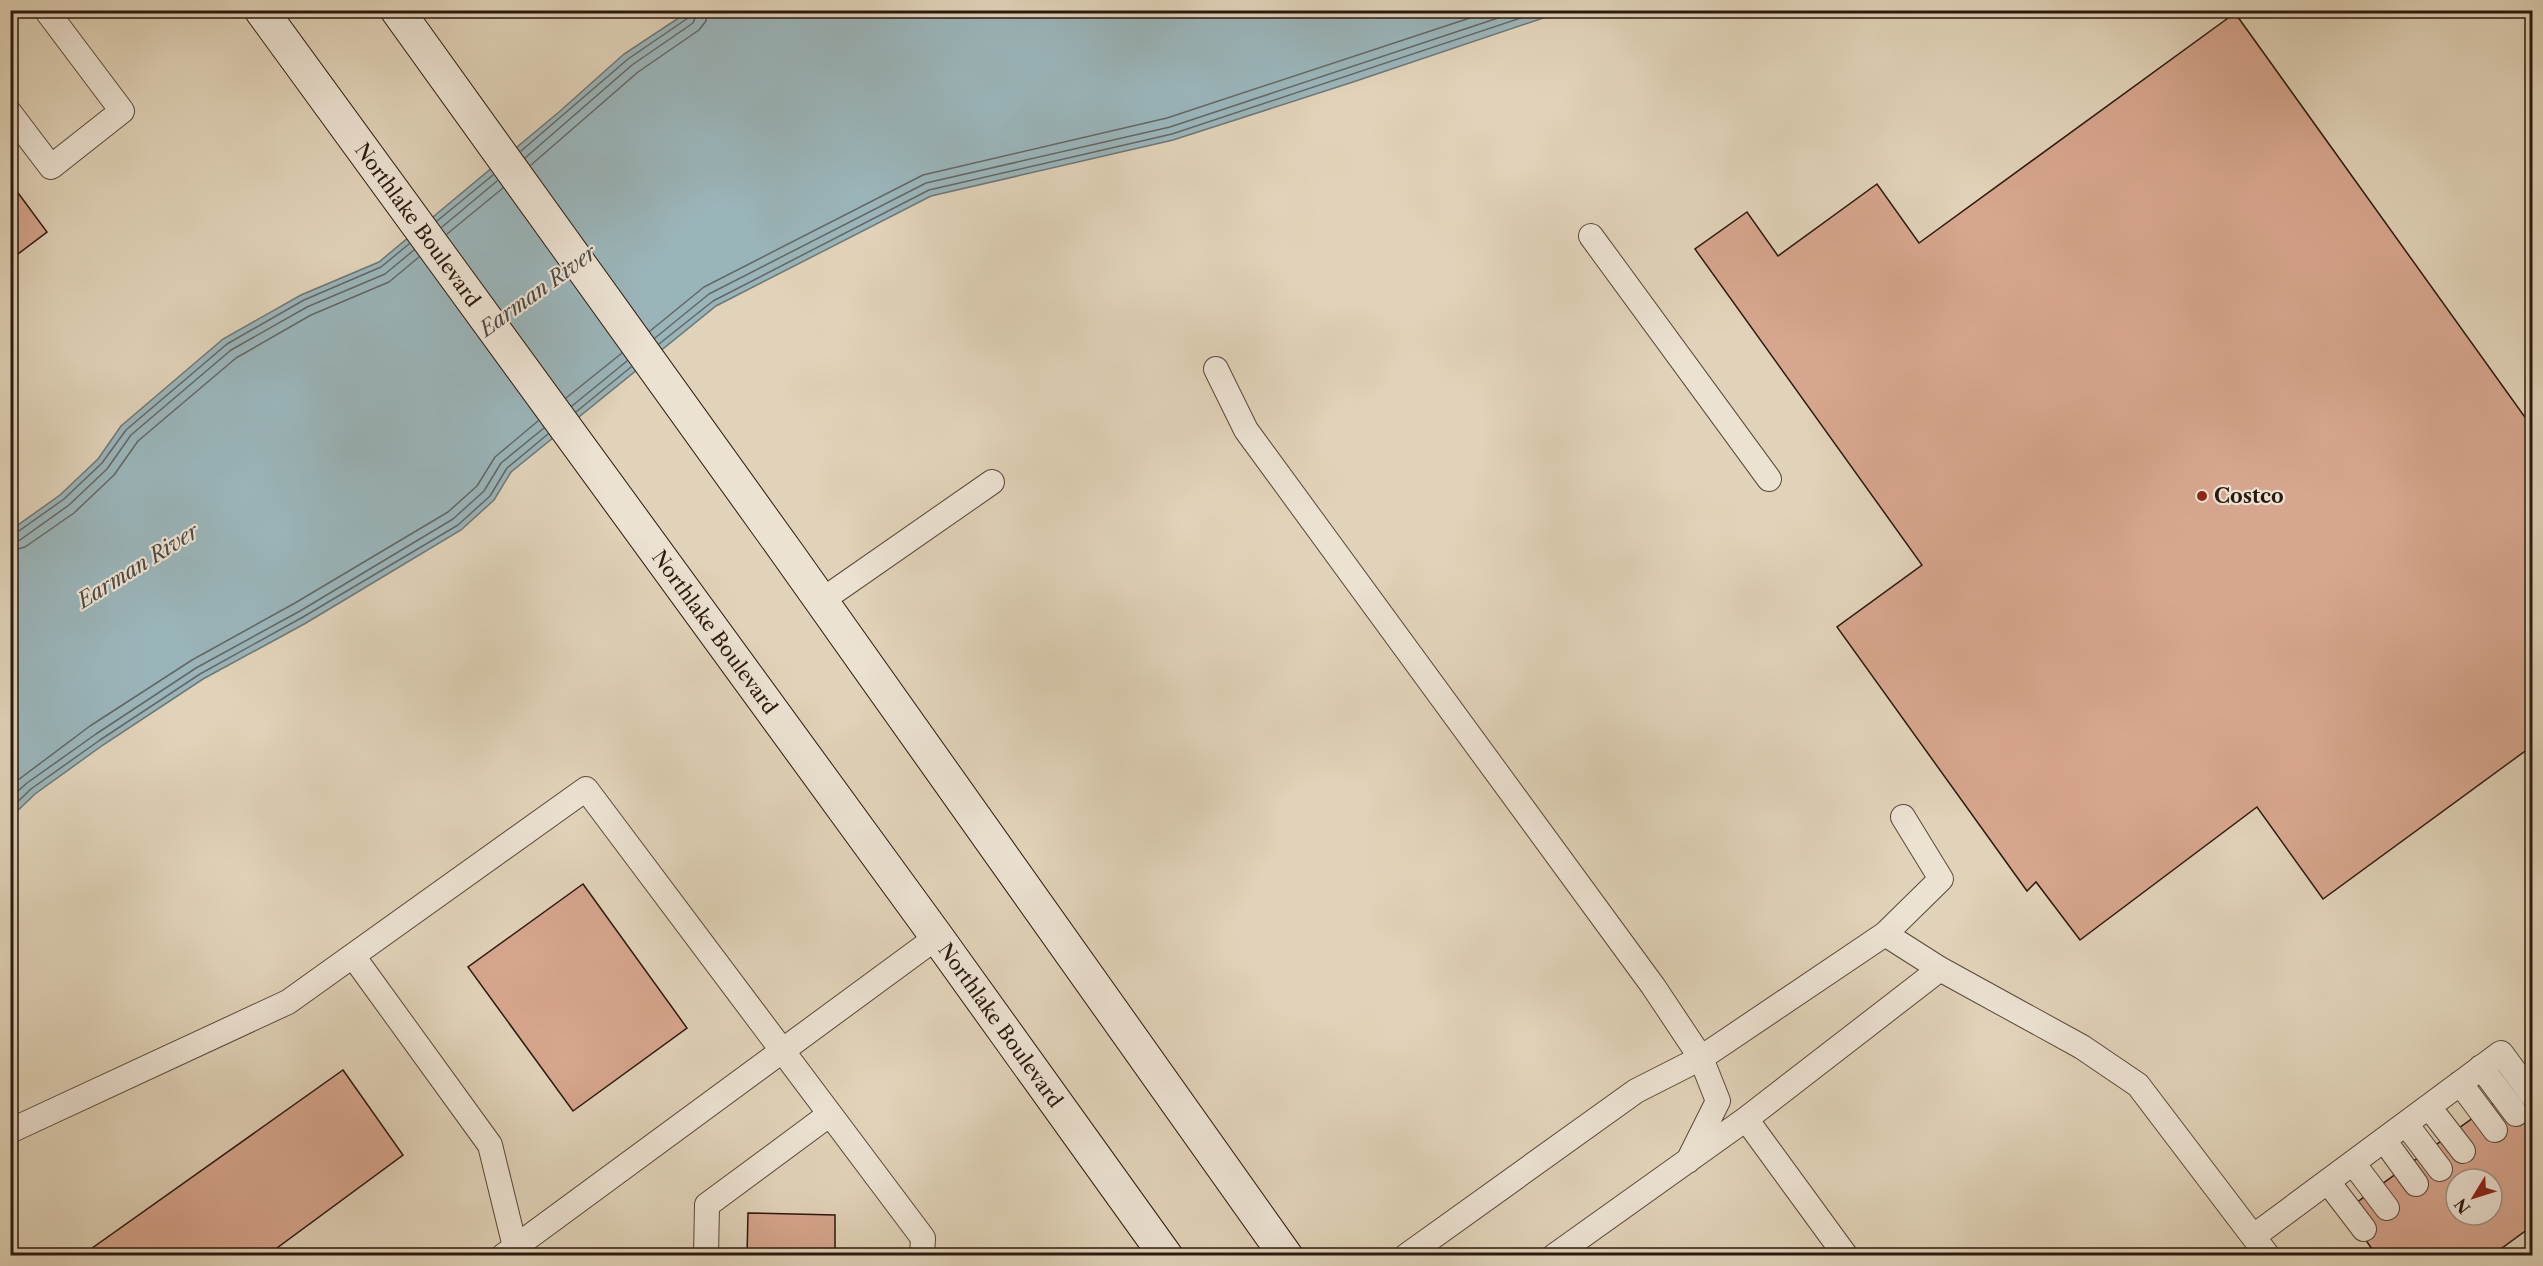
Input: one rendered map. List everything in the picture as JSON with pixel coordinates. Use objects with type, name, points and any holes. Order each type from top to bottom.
[{"type":"main road","name":"Northlake Boulevard","points":[[261,10],[937,937],[1166,1256]]},
{"type":"main road","points":[[397,10],[661,376],[1286,1256]]},
{"type":"lane","points":[[10,113],[51,167],[122,111],[46,10]]},
{"type":"lane","points":[[1592,236],[1769,478]]},
{"type":"lane","points":[[1216,369],[1246,430],[1653,986],[1701,1058],[1718,1101],[1688,1161]]},
{"type":"lane","points":[[821,601],[992,483]]},
{"type":"lane","points":[[10,1131],[288,1002],[586,789],[923,1238],[922,1256]]},
{"type":"lane","points":[[1406,1256],[1636,1091],[1701,1058],[1885,934],[1941,879],[1903,818]]},
{"type":"lane","points":[[1885,934],[1940,969],[2082,1047],[2138,1085],[2261,1246],[2328,1182],[2501,1053],[2532,1095]]},
{"type":"lane","points":[[353,956],[490,1145],[513,1253],[937,937]]},
{"type":"lane","points":[[1554,1256],[1746,1119],[1940,969]]},
{"type":"lane","points":[[2481,1067],[2516,1114]]},
{"type":"lane","points":[[2460,1083],[2495,1130]]},
{"type":"lane","points":[[2429,1107],[2463,1151]]},
{"type":"lane","points":[[706,1256],[707,1205],[830,1114]]},
{"type":"lane","points":[[1746,1119],[1846,1256]]},
{"type":"lane","points":[[2406,1124],[2440,1169]]},
{"type":"lane","points":[[2384,1140],[2416,1184]]},
{"type":"lane","points":[[2354,1163],[2387,1208]]},
{"type":"lane","points":[[2328,1182],[2364,1229]]},
{"type":"water","name":"Earman River","points":[[689,11],[1564,11],[1173,140],[931,196],[716,306],[511,472],[494,500],[461,530],[306,623],[203,679],[103,745],[35,794],[11,817],[11,530],[60,495],[98,459],[121,426],[223,339],[301,295],[379,262],[559,112],[624,54]]},
{"type":"building","name":"Costco","points":[[2235,13],[2532,427],[2532,746],[2323,899],[2257,807],[2080,940],[2036,882],[2027,891],[1837,627],[1922,565],[1695,249],[1747,212],[1778,256],[1877,184],[1919,243]]},
{"type":"building","points":[[10,182],[47,232],[10,260]]},
{"type":"building","points":[[583,884],[687,1028],[573,1111],[468,967]]},
{"type":"building","points":[[343,1070],[403,1155],[266,1256],[81,1256]]},
{"type":"building","points":[[2532,1075],[2532,1226],[2491,1256],[2377,1256],[2345,1211]]},
{"type":"building","points":[[748,1213],[835,1215],[835,1256],[747,1256]]},
{"type":"place","name":"Costco","points":[[2202,496]]}]
